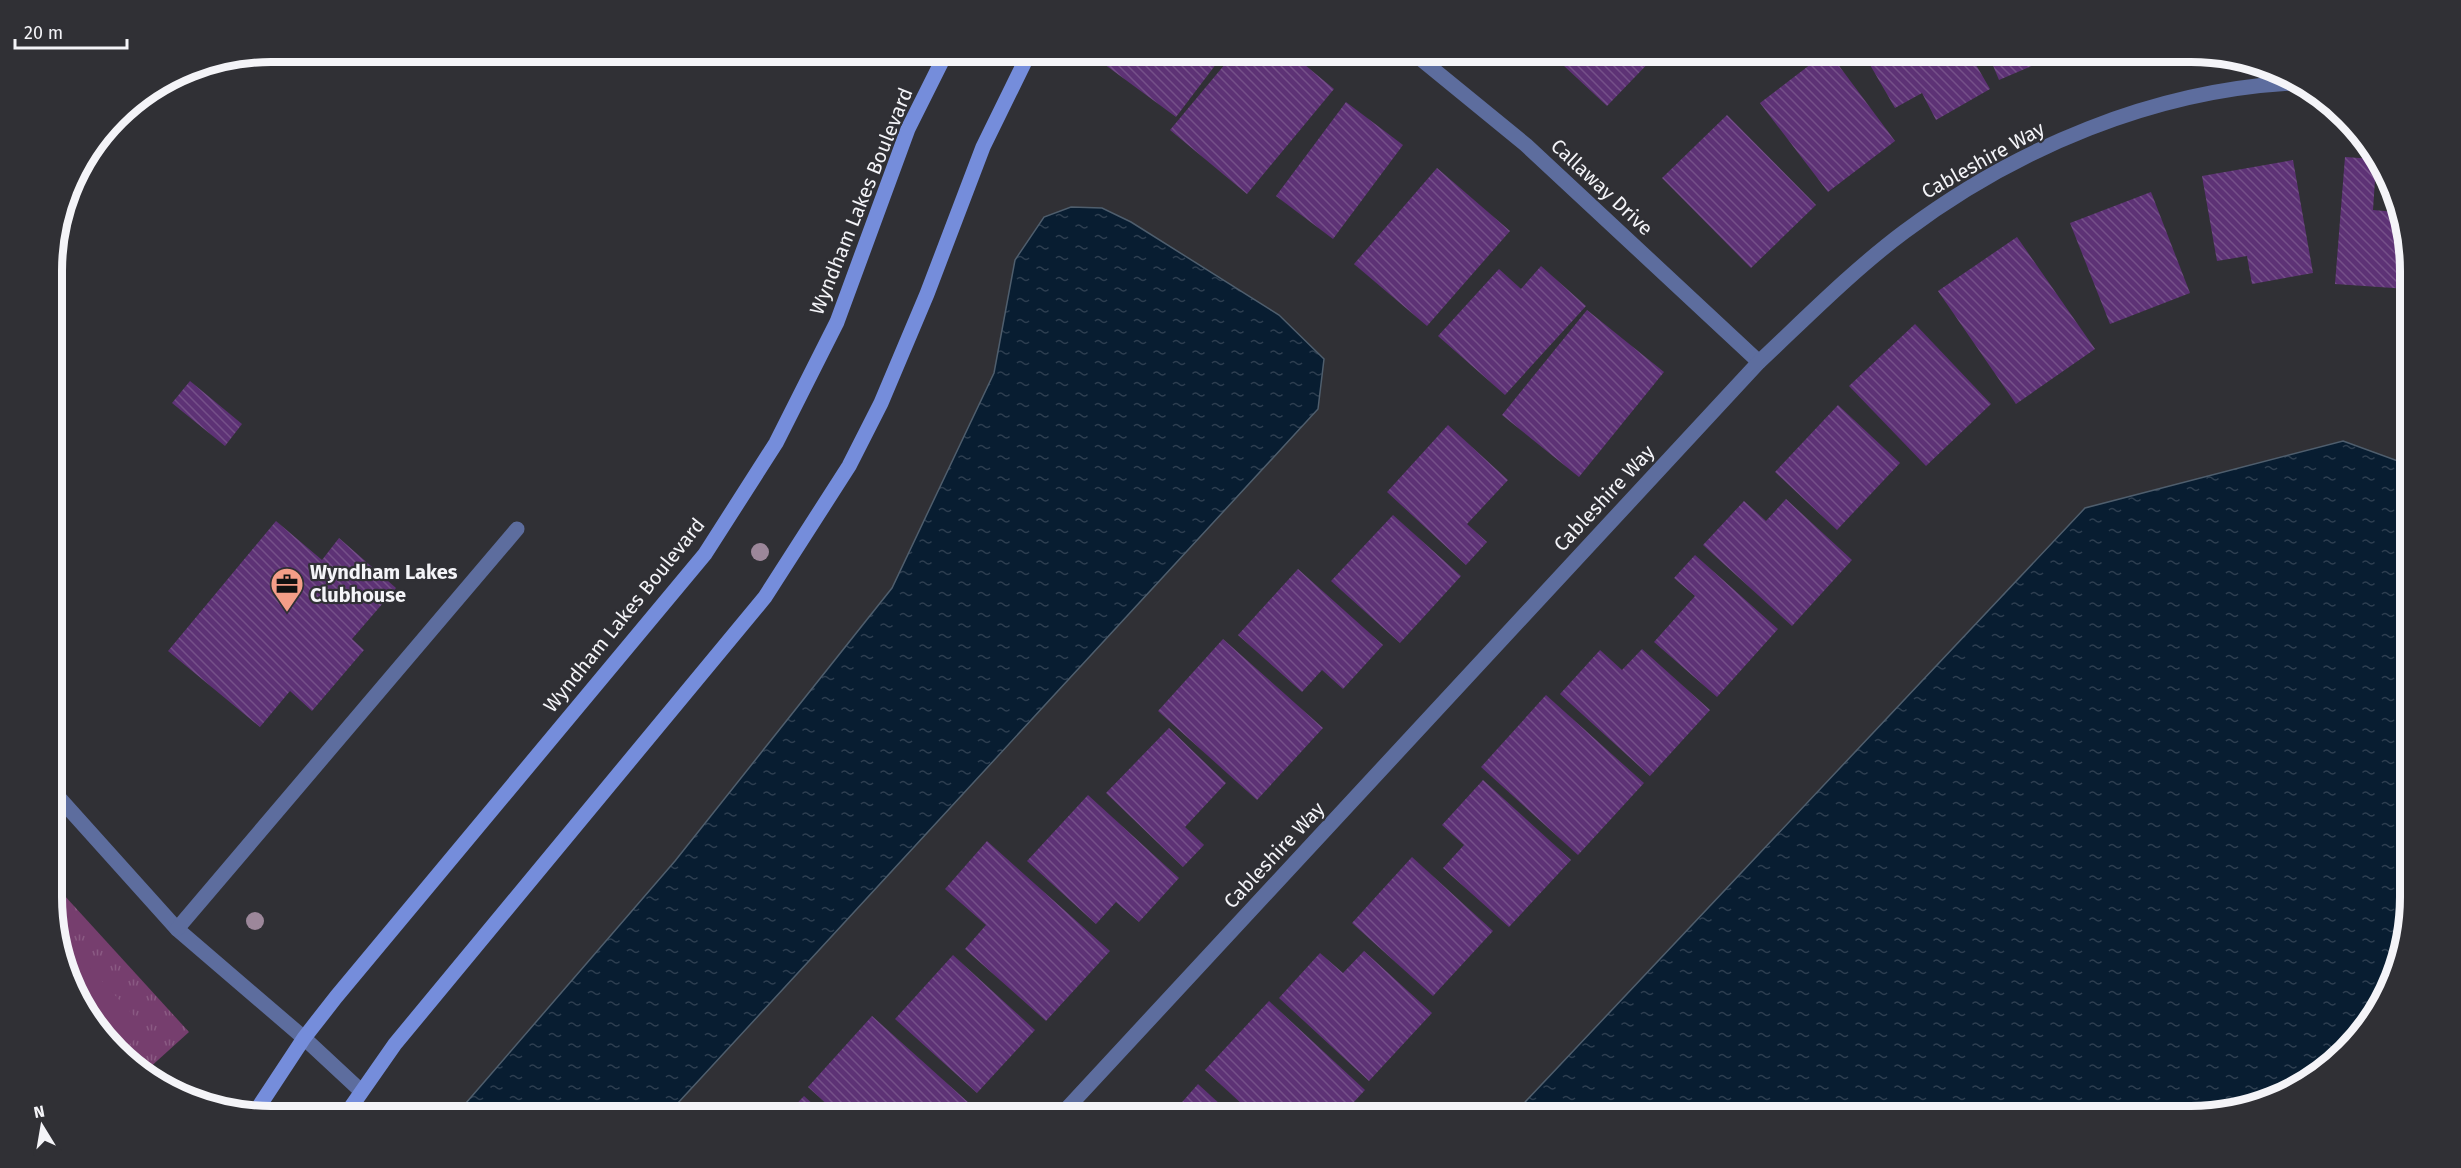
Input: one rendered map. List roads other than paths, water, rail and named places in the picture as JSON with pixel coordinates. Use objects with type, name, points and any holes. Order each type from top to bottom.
[{"type":"street","name":"Wyndham Lakes Boulevard","points":[[259,1106],[304,1038],[711,544],[776,443],[837,322],[908,129],[942,62]]},
{"type":"street","points":[[351,1106],[395,1044],[765,597],[849,466],[881,403],[927,294],[983,147],[1025,62]]},
{"type":"street","name":"Callaway Drive","points":[[1424,62],[1526,145],[1759,362]]},
{"type":"street","name":"Cableshire Way","points":[[1069,1106],[1759,362],[1854,273],[1903,232],[1956,195],[2028,155],[2102,122],[2179,100],[2257,85],[2283,84]]},
{"type":"street","points":[[177,929],[517,529]]},
{"type":"street","points":[[62,801],[177,929],[304,1038],[361,1091]]},
{"type":"water","points":[[1071,207],[1102,208],[1131,222],[1279,315],[1324,359],[1318,409],[675,1106],[464,1106],[675,861],[892,588],[994,373],[1015,260],[1044,217]]},
{"type":"water","points":[[2343,441],[2400,462],[2400,897],[2398,925],[2384,977],[2356,1025],[2338,1045],[2318,1063],[2270,1091],[2231,1102],[2204,1106],[1521,1106],[2085,508]]},
{"type":"place","name":"Wyndham Lakes Clubhouse","points":[[287,613]]}]
